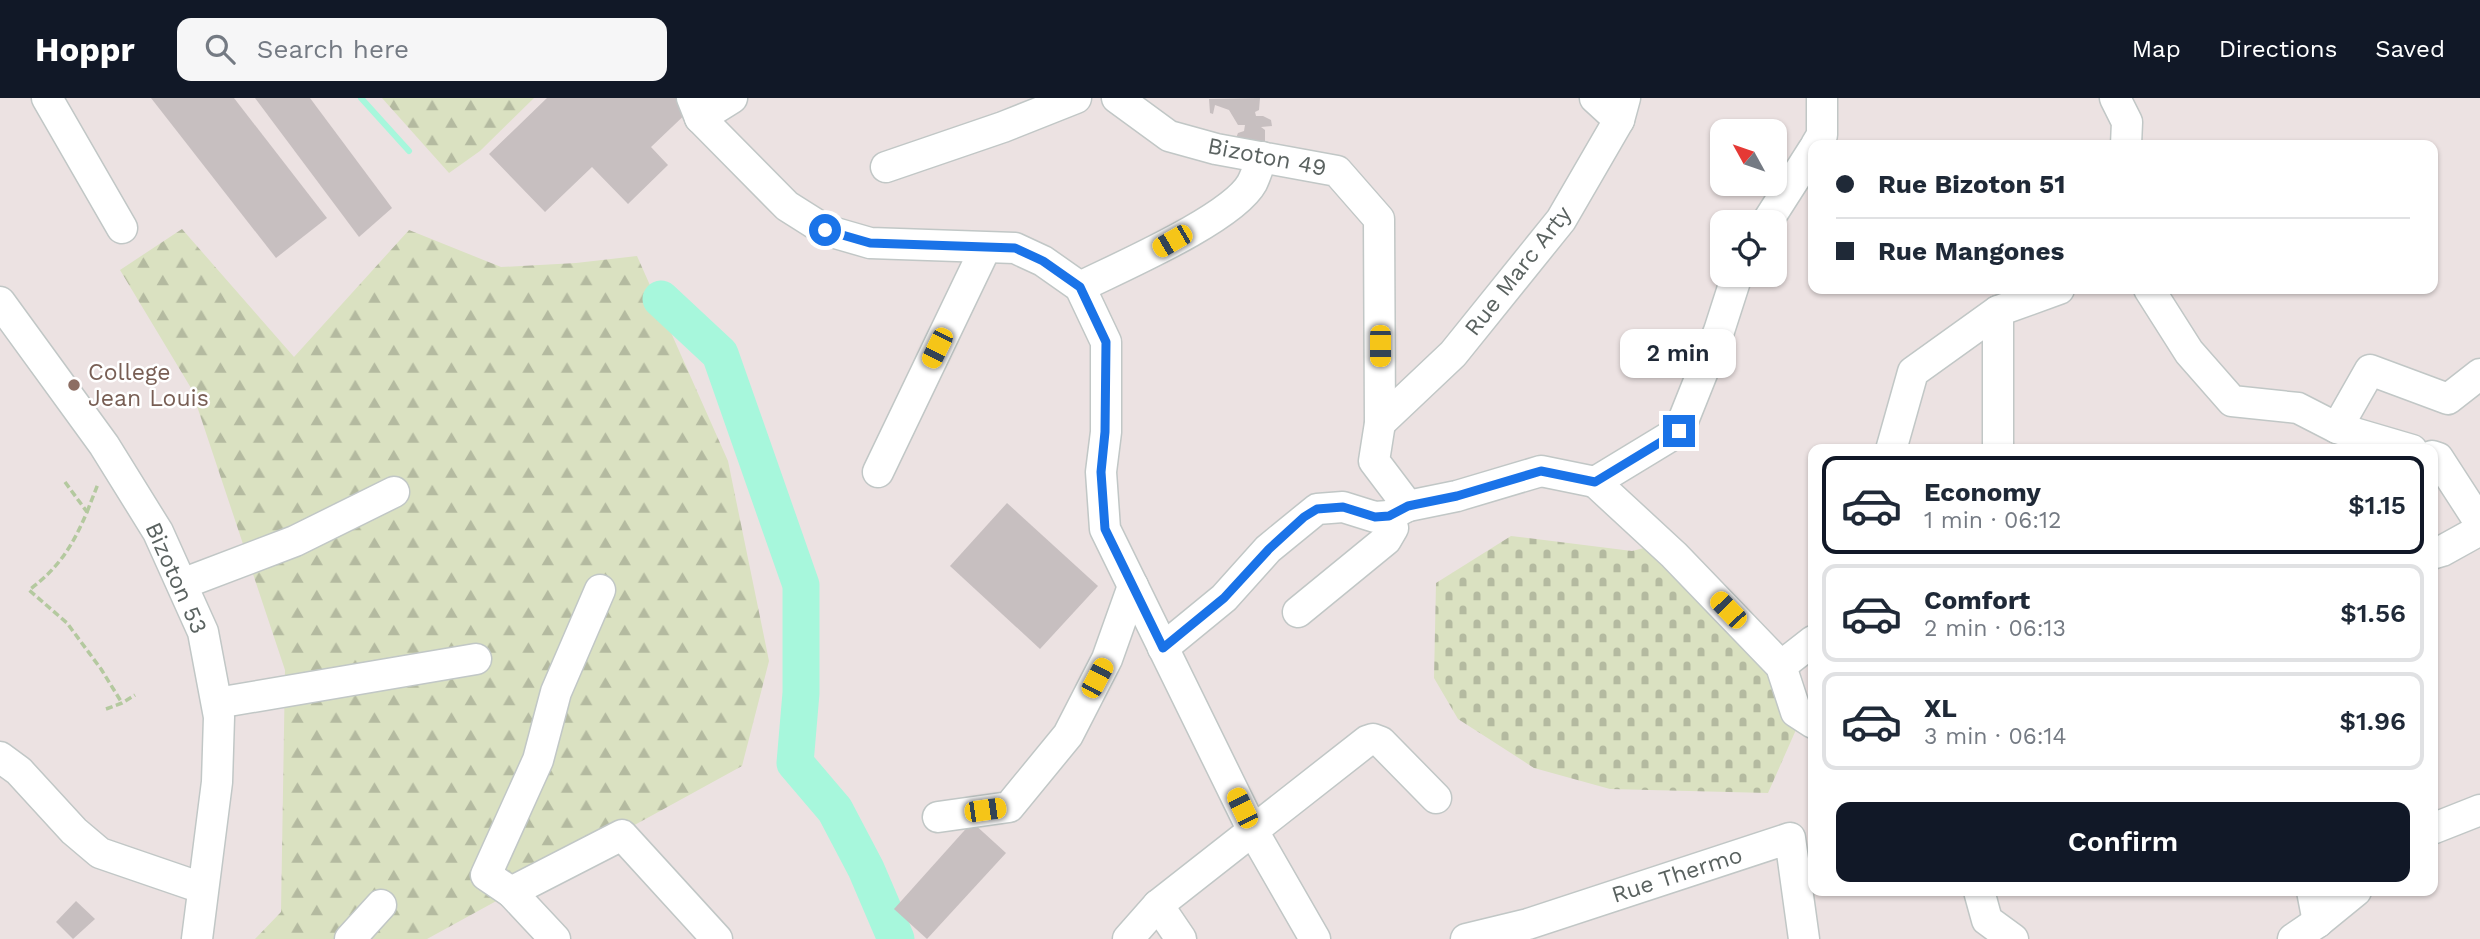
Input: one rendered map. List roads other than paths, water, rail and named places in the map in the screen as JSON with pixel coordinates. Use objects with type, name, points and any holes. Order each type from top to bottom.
[{"type":"street","points":[[47,98],[122,228]]},
{"type":"street","points":[[733,98],[696,108],[787,206],[825,230],[870,243],[1015,248],[1043,261],[1080,287],[1106,342],[1105,432],[1101,472],[1105,529],[1253,831],[1315,939]]},
{"type":"street","points":[[886,167],[1003,127],[1076,98]]},
{"type":"street","name":"Bizoton 49","points":[[1117,98],[1169,136],[1216,149],[1337,171],[1379,219],[1380,423],[1374,461],[1398,511]]},
{"type":"street","points":[[1595,98],[1622,109]]},
{"type":"street","points":[[1819,140],[1822,135],[1822,98]]},
{"type":"street","points":[[2115,98],[2127,122],[2126,140]]},
{"type":"street","name":"Rue Marc Arty","points":[[1380,423],[1453,354],[1562,220],[1622,109]]},
{"type":"street","points":[[1080,287],[1152,252],[1231,206],[1252,184],[1262,157]]},
{"type":"street","points":[[1776,210],[1808,158]]},
{"type":"street","points":[[878,472],[985,248]]},
{"type":"street","points":[[1595,482],[1679,431],[1719,331],[1733,287]]},
{"type":"street","points":[[1893,444],[1913,372],[1998,311],[2045,294]]},
{"type":"street","points":[[2152,294],[2189,352],[2232,401],[2298,408],[2337,428],[2392,444]]},
{"type":"street","name":"Bizoton 53","points":[[0,302],[104,445],[158,532],[203,632],[219,717],[218,782],[197,939]]},
{"type":"street","points":[[1998,311],[1998,444]]},
{"type":"street","points":[[2337,428],[2370,370],[2448,399],[2480,374]]},
{"type":"street","points":[[2438,457],[2480,523]]},
{"type":"street","points":[[1163,648],[1224,598],[1269,549],[1304,517],[1317,509],[1343,507],[1375,517],[1541,471],[1595,482],[1674,555],[1781,666],[1796,712],[1808,720]]},
{"type":"street","points":[[182,584],[295,541],[394,492]]},
{"type":"street","points":[[1298,612],[1386,540],[1398,511]]},
{"type":"street","points":[[2438,552],[2480,530]]},
{"type":"street","points":[[938,817],[1009,807],[1068,735],[1107,659],[1133,586]]},
{"type":"street","points":[[555,939],[511,892],[486,875],[538,760],[556,692],[600,590]]},
{"type":"street","points":[[1781,666],[1808,645]]},
{"type":"street","points":[[217,703],[476,659]]},
{"type":"street","points":[[1128,939],[1158,905],[1367,741],[1373,739],[1381,742],[1436,798]]},
{"type":"street","points":[[0,757],[19,771],[74,831],[100,853],[202,888]]},
{"type":"street","points":[[2438,827],[2480,810]]},
{"type":"street","points":[[511,892],[622,835],[717,939]]},
{"type":"street","name":"Rue Thermo","points":[[1466,939],[1528,924],[1790,838],[1804,939]]},
{"type":"street","points":[[1980,896],[1987,920],[2014,939]]},
{"type":"street","points":[[2313,896],[2319,922]]},
{"type":"street","points":[[2293,939],[2351,896]]},
{"type":"street","points":[[350,939],[381,905]]},
{"type":"street","points":[[1158,905],[1181,939]]},
{"type":"waterway","points":[[361,98],[409,151]]},
{"type":"waterway","points":[[661,299],[720,354],[801,585],[801,693],[795,763],[835,810],[866,869],[896,939]]},
{"type":"place","name":"College Jean Louis","points":[[74,385]]}]
